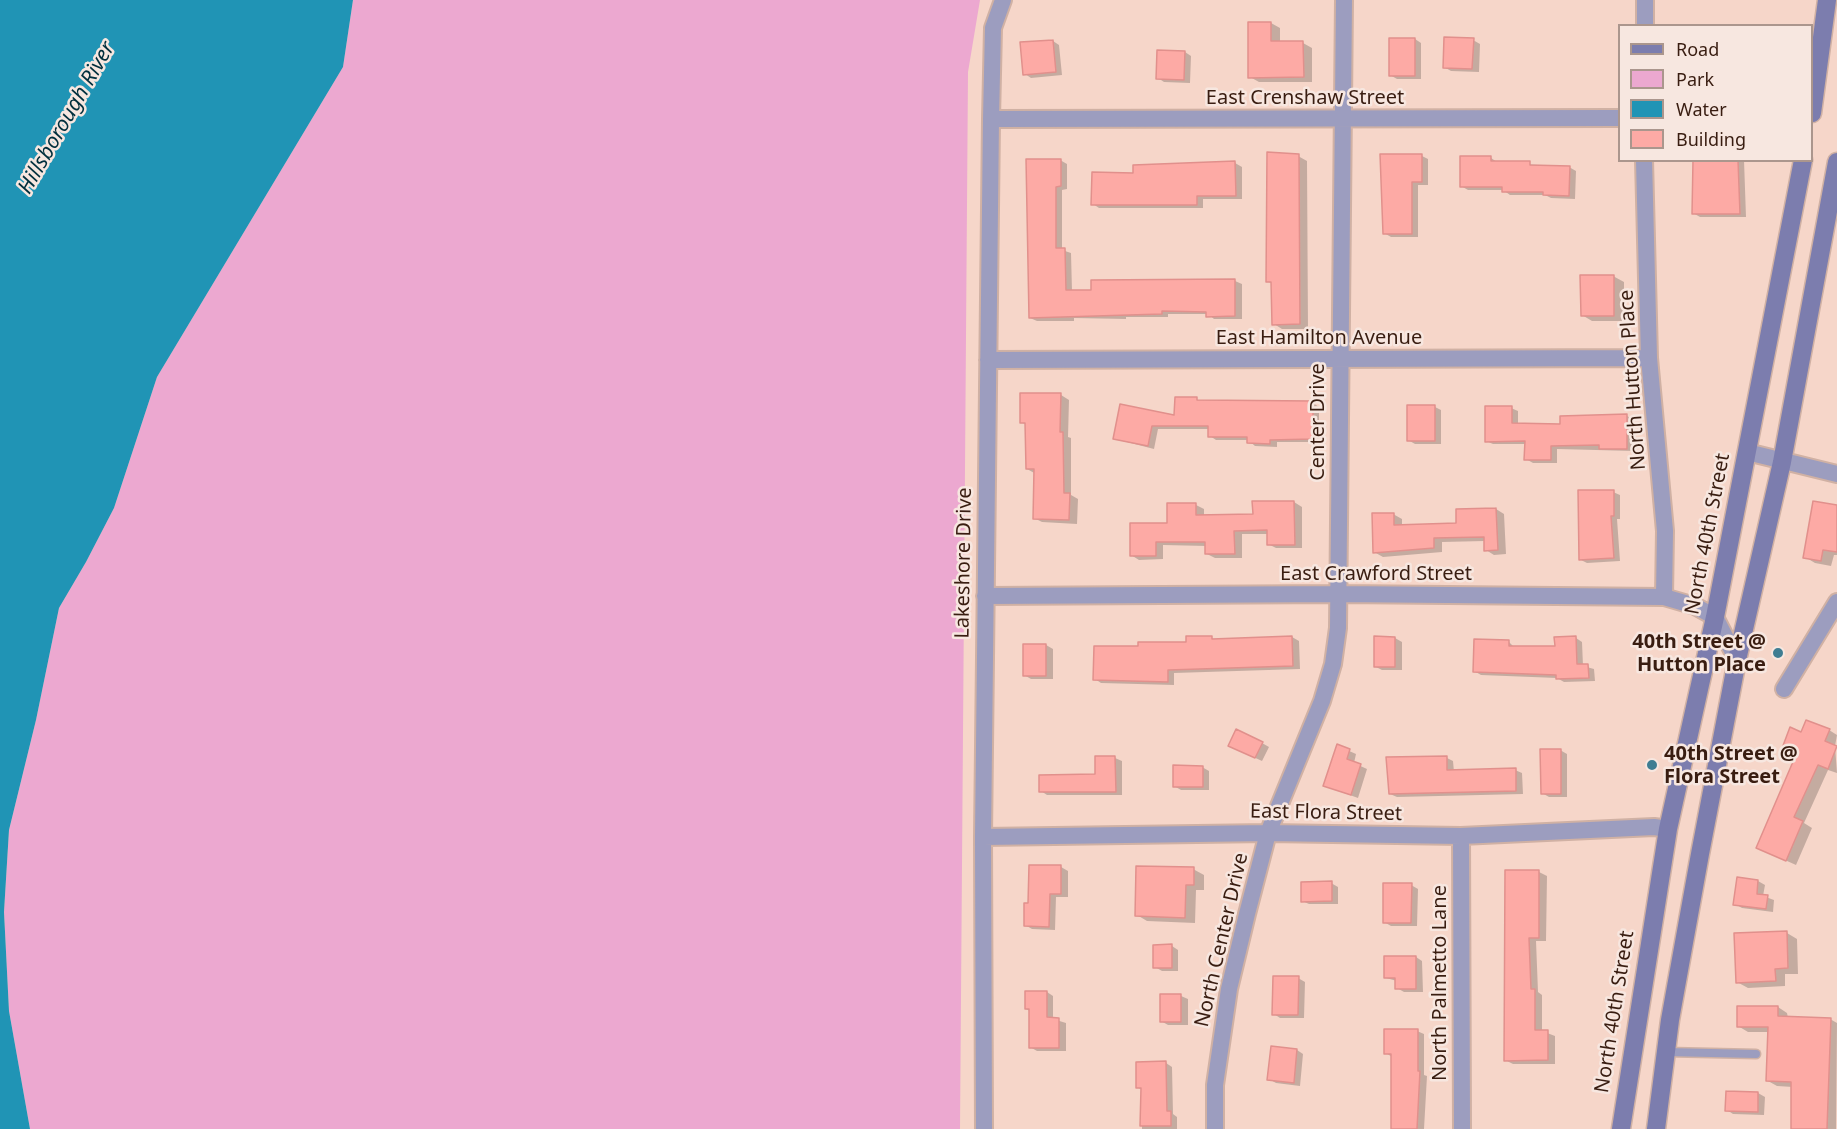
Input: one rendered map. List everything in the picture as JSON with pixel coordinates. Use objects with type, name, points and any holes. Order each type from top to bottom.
[{"type":"main road","points":[[1813,105],[1827,0]]},
{"type":"main road","name":"North 40th Street","points":[[1621,1129],[1668,829],[1715,617],[1803,162]]},
{"type":"main road","points":[[1656,1129],[1666,1052],[1737,660],[1782,462],[1837,162]]},
{"type":"street","name":"Lakeshore Drive","points":[[984,1129],[983,837],[991,119],[993,28],[1003,0]]},
{"type":"street","name":"Center Drive","points":[[1268,833],[1322,701],[1333,664],[1338,628],[1341,119],[1344,0]]},
{"type":"street","points":[[1645,24],[1646,0]]},
{"type":"street","name":"East Crenshaw Street","points":[[991,119],[1618,118]]},
{"type":"street","name":"North Hutton Place","points":[[1644,162],[1649,358],[1665,531],[1664,597]]},
{"type":"street","name":"East Hamilton Avenue","points":[[988,360],[1649,358]]},
{"type":"street","points":[[1747,452],[1837,474]]},
{"type":"street","name":"East Crawford Street","points":[[985,596],[1339,594],[1664,597],[1695,606],[1715,617]]},
{"type":"street","points":[[1784,689],[1837,602]]},
{"type":"street","points":[[1715,617],[1737,660]]},
{"type":"street","name":"East Flora Street","points":[[983,837],[1268,833],[1461,836],[1654,827],[1668,829]]},
{"type":"street","name":"North Center Drive","points":[[1215,1129],[1215,1085],[1229,989],[1268,833]]},
{"type":"street","name":"North Palmetto Lane","points":[[1461,836],[1462,1129]]},
{"type":"lane","points":[[1666,1052],[1756,1054]]},
{"type":"green space","points":[[353,0],[980,0],[968,72],[960,1129],[30,1129],[9,1011],[4,912],[9,830],[36,720],[59,608],[114,508],[157,377],[343,67]]},
{"type":"water","name":"Hillsborough River","points":[[0,0],[353,0],[343,67],[157,377],[114,508],[59,608],[36,720],[9,830],[4,912],[9,1011],[30,1129],[0,1129]]},
{"type":"building","points":[[1248,22],[1271,22],[1271,41],[1303,41],[1304,77],[1248,78]]},
{"type":"building","points":[[1444,37],[1474,38],[1472,69],[1443,68]]},
{"type":"building","points":[[1389,38],[1415,38],[1415,76],[1389,76]]},
{"type":"building","points":[[1053,40],[1056,72],[1023,75],[1020,42]]},
{"type":"building","points":[[1157,50],[1185,51],[1184,80],[1156,79]]},
{"type":"building","points":[[1267,152],[1299,154],[1300,324],[1272,325],[1271,282],[1266,282]]},
{"type":"building","points":[[1380,154],[1422,154],[1422,182],[1412,182],[1412,234],[1383,234]]},
{"type":"building","points":[[1460,156],[1491,156],[1491,161],[1530,161],[1530,165],[1570,166],[1569,196],[1543,195],[1543,192],[1502,192],[1502,187],[1460,187]]},
{"type":"building","points":[[1026,159],[1061,159],[1061,186],[1056,187],[1056,248],[1065,248],[1066,290],[1091,290],[1091,280],[1235,279],[1235,316],[1206,317],[1206,312],[1162,311],[1162,314],[1029,318]]},
{"type":"building","points":[[1235,161],[1236,196],[1197,196],[1197,205],[1091,205],[1092,172],[1133,173],[1133,165]]},
{"type":"building","points":[[1693,162],[1738,162],[1740,214],[1692,214]]},
{"type":"building","points":[[1580,275],[1614,275],[1614,316],[1581,316]]},
{"type":"building","points":[[1020,393],[1061,393],[1060,432],[1063,432],[1064,493],[1070,493],[1069,520],[1033,519],[1034,469],[1026,469],[1025,423],[1020,423]]},
{"type":"building","points":[[1175,397],[1197,397],[1197,400],[1313,401],[1313,439],[1270,440],[1270,444],[1247,443],[1247,437],[1208,437],[1208,426],[1152,426],[1148,446],[1113,439],[1120,404],[1174,415]]},
{"type":"building","points":[[1407,405],[1435,405],[1435,441],[1407,441]]},
{"type":"building","points":[[1485,406],[1512,406],[1512,423],[1560,424],[1560,416],[1627,414],[1627,449],[1599,449],[1599,445],[1551,446],[1551,460],[1524,460],[1525,441],[1485,442]]},
{"type":"building","points":[[1578,490],[1614,490],[1614,516],[1611,516],[1614,558],[1579,560]]},
{"type":"building","points":[[1252,501],[1294,501],[1295,545],[1267,545],[1267,530],[1234,531],[1235,554],[1205,554],[1205,542],[1156,542],[1156,556],[1130,556],[1130,523],[1167,523],[1167,503],[1196,503],[1196,515],[1253,514]]},
{"type":"building","points":[[1813,501],[1837,505],[1837,552],[1823,550],[1821,561],[1803,558]]},
{"type":"building","points":[[1496,508],[1498,550],[1484,551],[1484,537],[1434,538],[1434,548],[1373,553],[1372,513],[1394,513],[1394,525],[1456,523],[1456,509]]},
{"type":"building","points":[[1186,636],[1212,636],[1212,639],[1292,636],[1293,666],[1168,670],[1168,682],[1093,680],[1094,646],[1138,646],[1138,642],[1186,642]]},
{"type":"building","points":[[1374,636],[1395,637],[1395,667],[1374,667]]},
{"type":"building","points":[[1576,636],[1577,664],[1588,664],[1589,678],[1556,679],[1556,675],[1473,672],[1474,639],[1509,640],[1509,646],[1555,646],[1554,637]]},
{"type":"building","points":[[1023,644],[1046,644],[1046,676],[1023,676]]},
{"type":"building","points":[[1806,720],[1830,729],[1825,741],[1837,746],[1828,769],[1818,765],[1794,817],[1803,821],[1786,861],[1756,848],[1795,757],[1781,751],[1790,727],[1801,732]]},
{"type":"building","points":[[1236,729],[1263,742],[1255,758],[1228,746]]},
{"type":"building","points":[[1337,744],[1350,749],[1347,759],[1361,764],[1351,795],[1323,786]]},
{"type":"building","points":[[1540,749],[1561,749],[1561,794],[1541,794]]},
{"type":"building","points":[[1095,756],[1115,756],[1116,792],[1039,792],[1039,775],[1095,774]]},
{"type":"building","points":[[1447,756],[1447,770],[1516,768],[1516,791],[1389,794],[1386,757]]},
{"type":"building","points":[[1173,765],[1203,766],[1203,787],[1173,787]]},
{"type":"building","points":[[1029,865],[1061,865],[1061,894],[1050,894],[1049,927],[1024,926],[1024,903],[1028,903]]},
{"type":"building","points":[[1136,866],[1194,867],[1194,885],[1186,885],[1185,918],[1135,916]]},
{"type":"building","points":[[1505,870],[1539,870],[1539,938],[1529,938],[1531,989],[1535,989],[1535,1030],[1548,1030],[1548,1060],[1504,1061]]},
{"type":"building","points":[[1737,877],[1758,880],[1757,894],[1768,895],[1766,909],[1733,905]]},
{"type":"building","points":[[1332,881],[1332,901],[1301,902],[1301,882]]},
{"type":"building","points":[[1383,883],[1412,883],[1411,923],[1383,923]]},
{"type":"building","points":[[1787,931],[1788,968],[1775,969],[1776,981],[1736,983],[1734,933]]},
{"type":"building","points":[[1172,944],[1172,968],[1153,968],[1153,945]]},
{"type":"building","points":[[1384,956],[1416,956],[1416,989],[1395,989],[1395,978],[1384,978]]},
{"type":"building","points":[[1273,976],[1299,976],[1298,1015],[1272,1015]]},
{"type":"building","points":[[1025,991],[1047,991],[1047,1017],[1059,1018],[1059,1048],[1029,1048],[1029,1009],[1025,1009]]},
{"type":"building","points":[[1160,994],[1181,994],[1181,1022],[1160,1022]]},
{"type":"building","points":[[1737,1006],[1778,1006],[1778,1016],[1831,1018],[1827,1129],[1791,1129],[1791,1082],[1766,1081],[1768,1027],[1737,1027]]},
{"type":"building","points":[[1384,1029],[1418,1029],[1418,1071],[1420,1071],[1417,1129],[1391,1129],[1391,1054],[1384,1054]]},
{"type":"building","points":[[1271,1046],[1297,1049],[1294,1083],[1267,1080]]},
{"type":"building","points":[[1166,1061],[1167,1111],[1171,1111],[1171,1126],[1140,1126],[1141,1088],[1136,1088],[1136,1062]]},
{"type":"building","points":[[1726,1091],[1758,1092],[1758,1112],[1725,1111]]},
{"type":"place","name":"40th Street @ Hutton Place","points":[[1778,653]]},
{"type":"place","name":"40th Street @ Flora Street","points":[[1652,765]]}]
